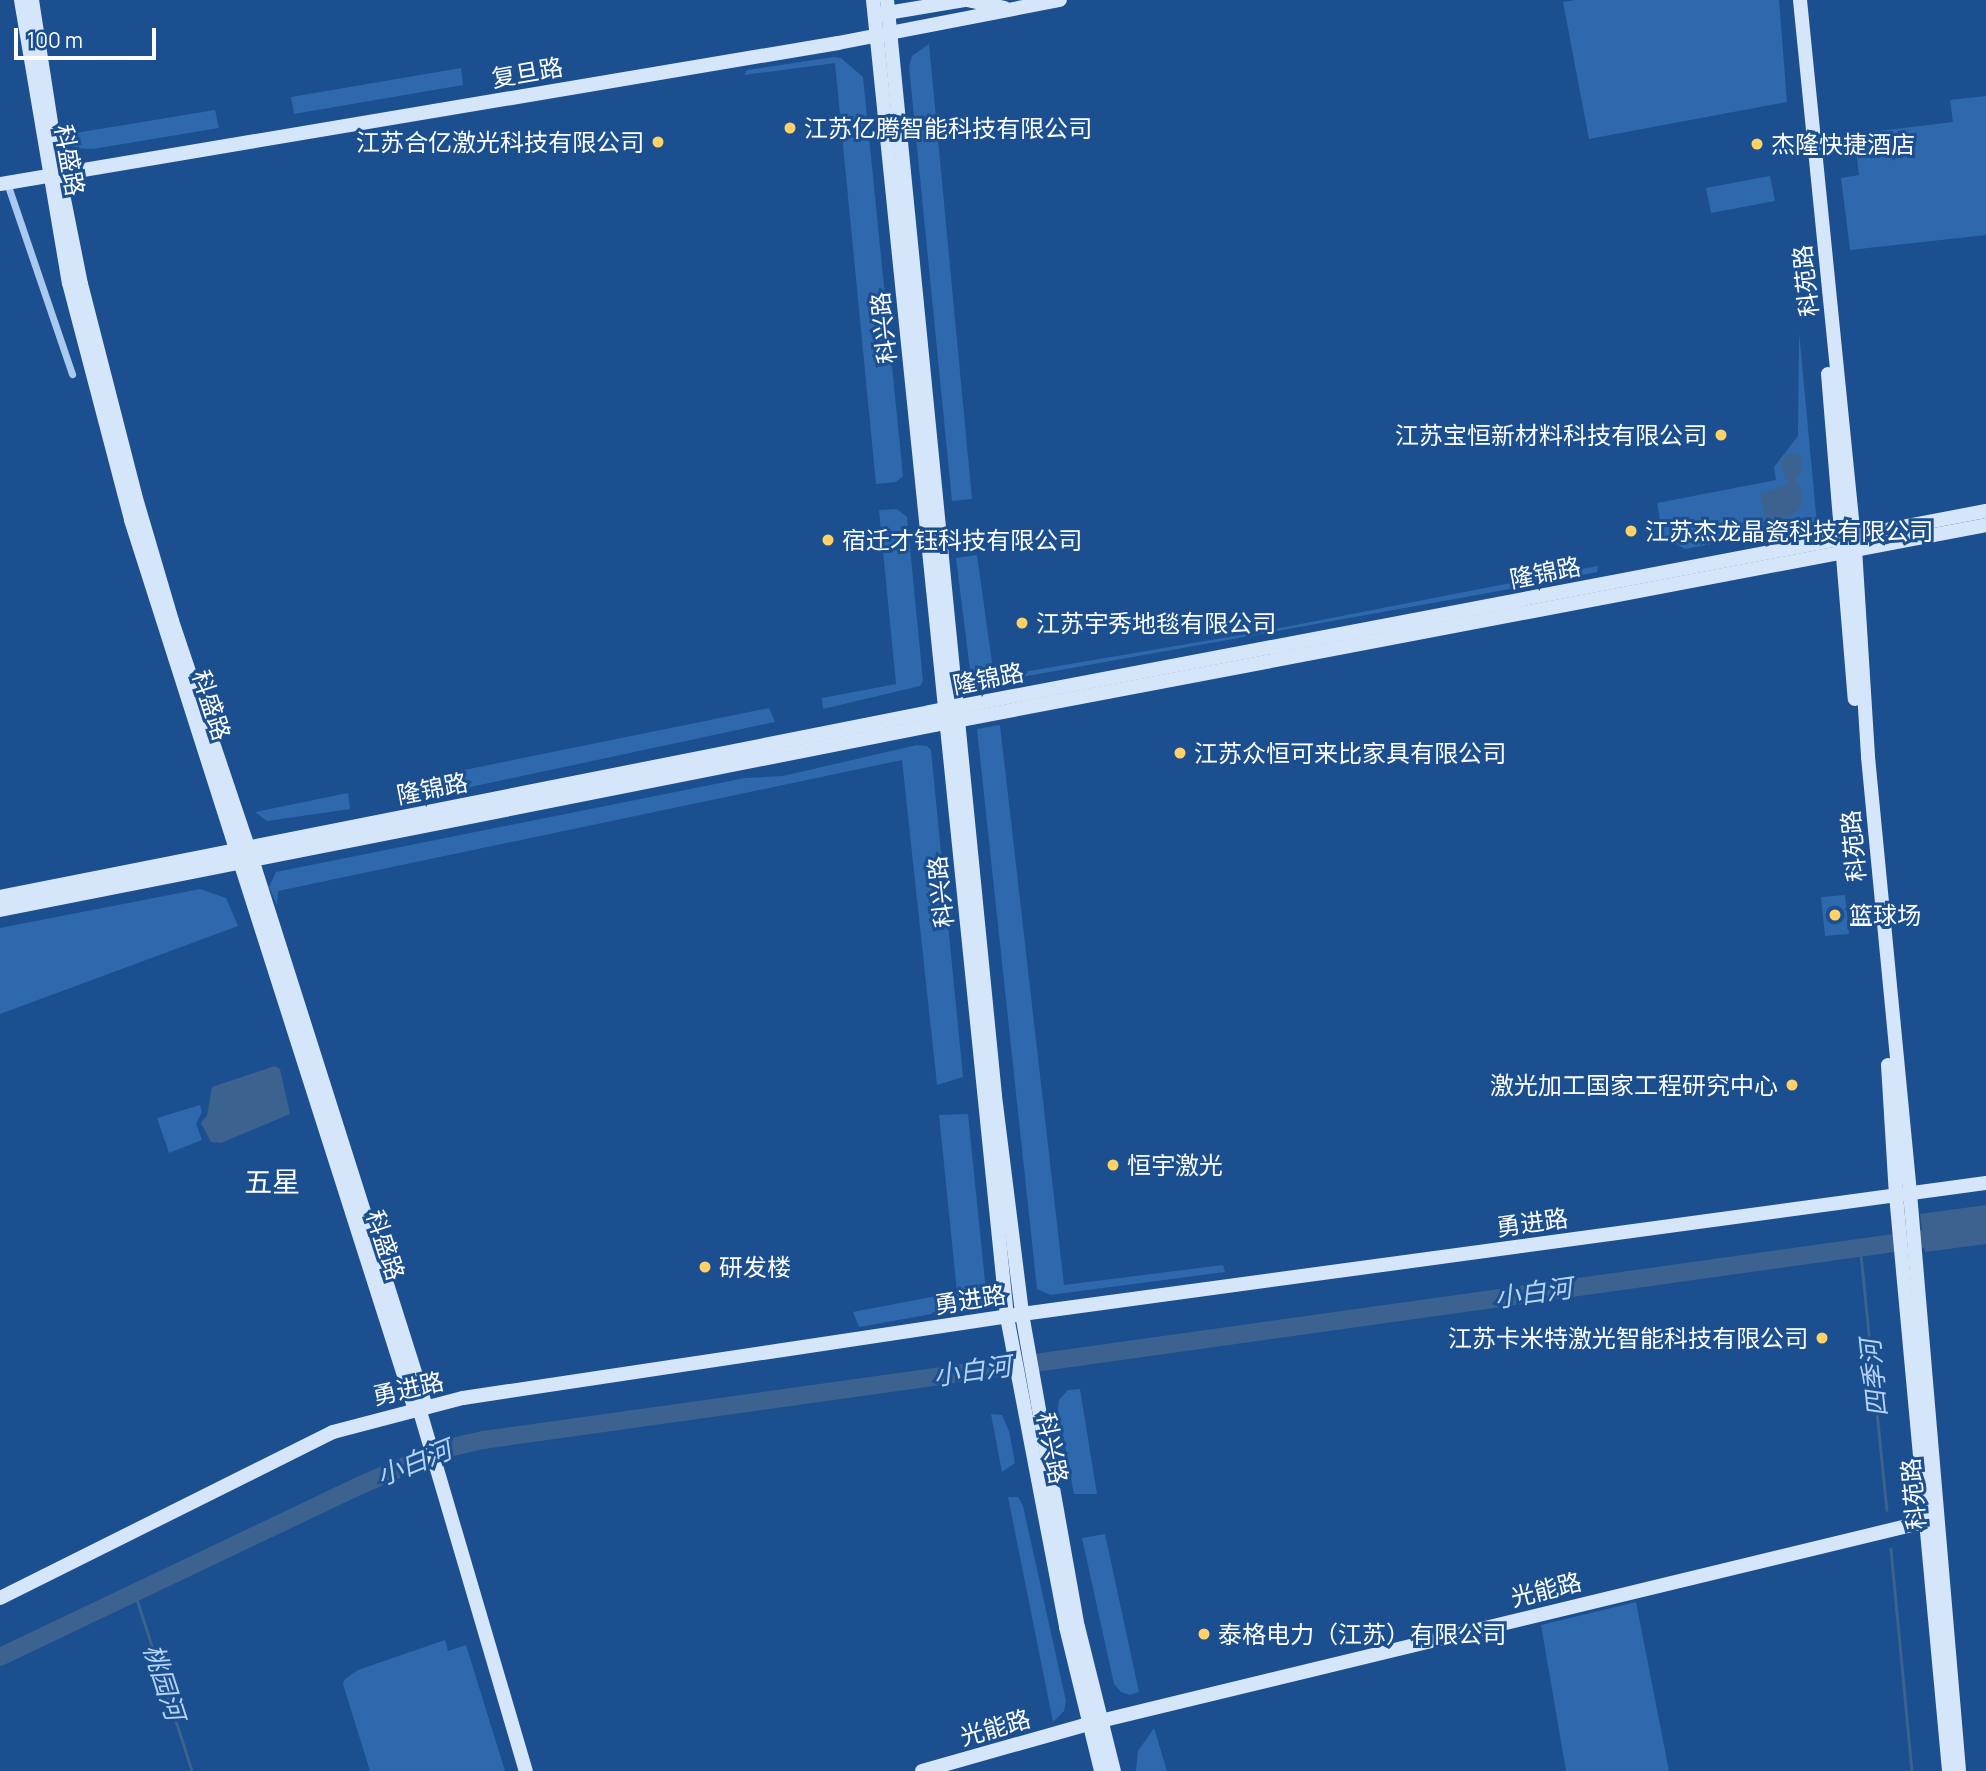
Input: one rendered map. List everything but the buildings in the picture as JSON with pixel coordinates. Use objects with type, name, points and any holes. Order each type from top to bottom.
[{"type":"street","name":"科盛路","points":[[21,0],[54,175],[135,495],[244,855],[420,1408],[526,1771]]},
{"type":"street","name":"科盛路","points":[[32,0],[54,175]]},
{"type":"street","points":[[881,7],[967,0],[1012,9]]},
{"type":"street","name":"复旦路","points":[[4,184],[883,34],[1060,0]]},
{"type":"street","name":"科苑路","points":[[1794,0],[1868,757],[1932,1519],[1950,1771]]},
{"type":"street","name":"科苑路","points":[[1800,0],[1847,544]]},
{"type":"street","name":"科兴路","points":[[881,7],[951,715],[995,1096],[1014,1315],[1018,1338],[1034,1386],[1101,1771]]},
{"type":"street","points":[[4,184],[72,374]]},
{"type":"street","name":"隆锦路","points":[[0,897],[244,855],[951,715],[1847,544],[1986,511]]},
{"type":"street","name":"隆锦路","points":[[1847,544],[1986,525]]},
{"type":"street","name":"隆锦路","points":[[0,910],[244,855]]},
{"type":"street","name":"勇进路","points":[[0,1598],[333,1432],[420,1408],[499,1391],[1014,1315],[1904,1202],[1986,1183]]},
{"type":"street","name":"科兴路","points":[[1018,1338],[1019,1390],[1094,1722],[1114,1771]]},
{"type":"street","name":"科苑路","points":[[1932,1519],[1959,1771]]},
{"type":"street","name":"光能路","points":[[922,1771],[1094,1722],[1932,1519]]},
{"type":"shaded area","points":[[1779,0],[1787,102],[1589,139],[1563,2]]},
{"type":"shaded area","points":[[929,44],[972,499],[952,501],[909,66],[912,56]]},
{"type":"shaded area","points":[[841,58],[863,77],[903,476],[896,482],[876,484],[835,63],[744,75],[747,70]]},
{"type":"shaded area","points":[[461,68],[463,85],[294,114],[291,97]]},
{"type":"shaded area","points":[[1986,96],[1986,235],[1850,250],[1841,178],[1859,175],[1854,134],[1953,122],[1950,100]]},
{"type":"shaded area","points":[[215,110],[219,128],[93,149],[75,148],[68,144],[63,135]]},
{"type":"shaded area","points":[[1770,176],[1775,201],[1711,213],[1706,188]]},
{"type":"shaded area","points":[[1799,332],[1817,524],[1685,549],[1663,537],[1657,503],[1776,480],[1774,467],[1798,436]]},
{"type":"shaded area","points":[[1793,453],[1801,456],[1801,473],[1795,479],[1802,490],[1801,507],[1790,517],[1769,521],[1765,519],[1760,494],[1788,484],[1780,463],[1786,455]]},
{"type":"shaded area","points":[[897,509],[907,517],[923,681],[920,686],[823,709],[822,698],[896,684],[879,510]]},
{"type":"shaded area","points":[[977,555],[994,677],[1275,629],[1598,566],[1597,572],[1488,593],[972,686],[956,558]]},
{"type":"shaded area","points":[[769,708],[775,722],[433,795],[430,777]]},
{"type":"shaded area","points":[[1000,725],[1064,1285],[1223,1265],[1225,1272],[1050,1295],[1037,1289],[977,729]]},
{"type":"shaded area","points":[[917,745],[927,746],[931,750],[963,1077],[937,1085],[902,760],[278,891],[277,905],[269,887],[276,872],[745,778],[783,776]]},
{"type":"shaded area","points":[[348,793],[350,809],[267,821],[255,812]]},
{"type":"shaded area","points":[[200,889],[226,898],[238,926],[0,1014],[0,928]]},
{"type":"shaded area","name":"篮球场","points":[[1845,895],[1849,934],[1825,936],[1821,897]]},
{"type":"shaded area","points":[[275,1066],[280,1069],[290,1114],[221,1143],[211,1142],[201,1123],[207,1115],[212,1087]]},
{"type":"shaded area","points":[[200,1105],[202,1112],[196,1124],[202,1140],[169,1153],[157,1118]]},
{"type":"shaded area","points":[[968,1114],[987,1301],[982,1305],[859,1327],[853,1312],[957,1292],[939,1115]]},
{"type":"shaded area","points":[[1986,1205],[1986,1244],[1925,1252],[1920,1214]]},
{"type":"shaded area","points":[[1080,1389],[1097,1494],[1074,1494],[1058,1409],[1059,1400],[1068,1390]]},
{"type":"shaded area","points":[[991,1414],[1002,1415],[1009,1431],[1015,1463],[1002,1472]]},
{"type":"shaded area","points":[[1008,1497],[1018,1497],[1023,1506],[1066,1701],[1064,1711],[1053,1722]]},
{"type":"shaded area","points":[[1105,1534],[1139,1692],[1130,1695],[1121,1692],[1114,1684],[1082,1538]]},
{"type":"shaded area","points":[[1636,1602],[1669,1771],[1566,1771],[1541,1625]]},
{"type":"shaded area","points":[[445,1640],[448,1651],[466,1645],[505,1771],[370,1771],[343,1684],[345,1679],[358,1670]]},
{"type":"shaded area","points":[[1154,1728],[1167,1771],[1136,1771],[1138,1751]]},
{"type":"waterway","name":"小白河","points":[[0,1657],[361,1485],[444,1449],[483,1440],[1986,1230]]},
{"type":"waterway","name":"四季河","points":[[1860,1245],[1887,1510]]},
{"type":"waterway","name":"四季河","points":[[1891,1549],[1912,1771]]},
{"type":"waterway","name":"桃园河","points":[[135,1593],[192,1771]]},
{"type":"place","name":"江苏亿腾智能科技有限公司","points":[[790,128]]},
{"type":"place","name":"江苏合亿激光科技有限公司","points":[[658,142]]},
{"type":"place","name":"杰隆快捷酒店","points":[[1757,144]]},
{"type":"place","name":"江苏宝恒新材料科技有限公司","points":[[1721,435]]},
{"type":"place","name":"江苏杰龙晶瓷科技有限公司","points":[[1631,531]]},
{"type":"place","name":"宿迁才钰科技有限公司","points":[[828,540]]},
{"type":"place","name":"江苏宇秀地毯有限公司","points":[[1022,623]]},
{"type":"place","name":"江苏众恒可来比家具有限公司","points":[[1180,753]]},
{"type":"place","name":"篮球场","points":[[1835,915]]},
{"type":"place","name":"激光加工国家工程研究中心","points":[[1792,1085]]},
{"type":"place","name":"恒宇激光","points":[[1113,1165]]},
{"type":"place","name":"研发楼","points":[[705,1267]]},
{"type":"place","name":"江苏卡米特激光智能科技有限公司","points":[[1822,1338]]},
{"type":"place","name":"泰格电力（江苏）有限公司","points":[[1204,1634]]},
{"type":"district","name":"五星","points":[[272,1181]]}]
